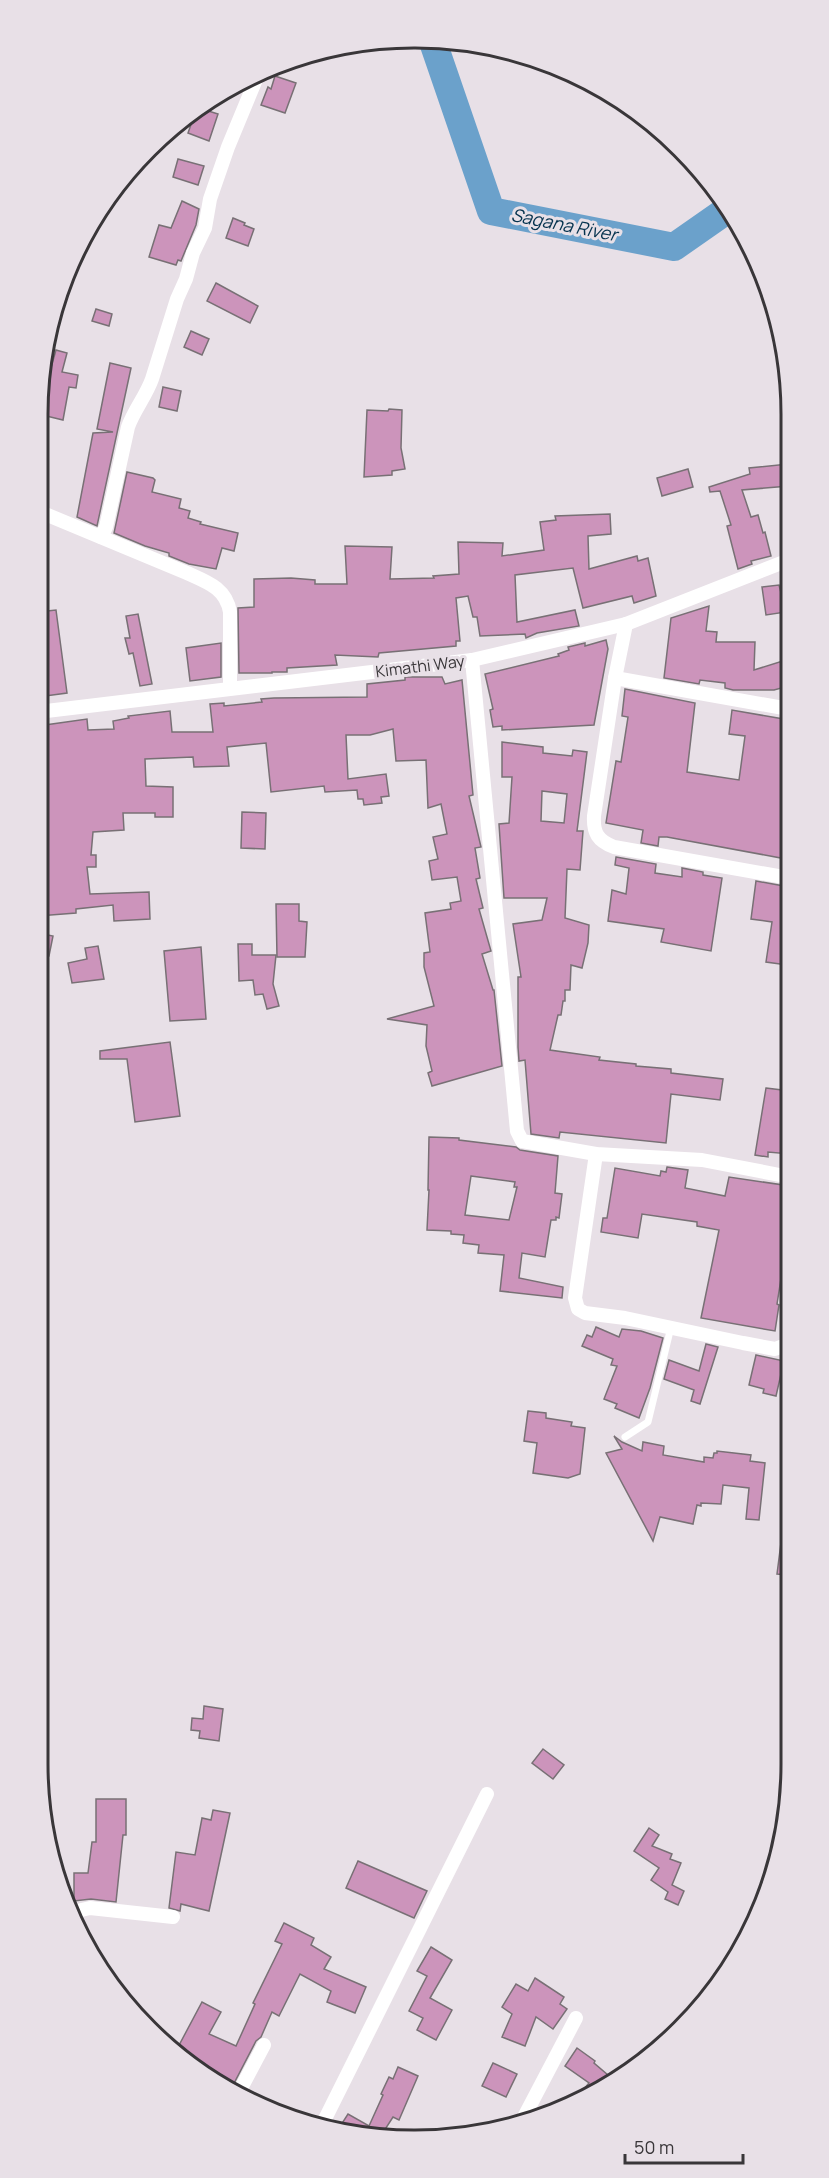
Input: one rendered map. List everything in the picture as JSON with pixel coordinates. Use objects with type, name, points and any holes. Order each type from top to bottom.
[{"type":"street","points":[[101,537],[106,527],[132,414],[148,390],[193,253],[205,228],[210,199],[228,147],[254,85]]},
{"type":"street","points":[[48,515],[187,573],[222,592],[228,601],[230,612],[230,687]]},
{"type":"street","name":"Kimathi Way","points":[[48,711],[230,687],[472,660],[626,624],[781,563]]},
{"type":"street","points":[[626,624],[615,678],[594,816],[593,828],[597,837],[604,843],[614,846],[781,877]]},
{"type":"street","points":[[472,660],[517,1131],[522,1141],[596,1154],[702,1160],[781,1175]]},
{"type":"street","points":[[615,678],[781,708]]},
{"type":"street","points":[[596,1154],[575,1305],[585,1313],[671,1327],[775,1349],[781,1347]]},
{"type":"street","points":[[324,2119],[487,1794]]},
{"type":"street","points":[[79,1911],[90,1908],[172,1917]]},
{"type":"street","points":[[526,2113],[576,2018]]},
{"type":"street","points":[[242,2087],[264,2045]]},
{"type":"lane","points":[[625,1437],[648,1422],[671,1327]]},
{"type":"building","points":[[275,76],[296,83],[285,113],[261,105],[268,87],[271,89]]},
{"type":"building","points":[[209,111],[218,114],[209,141],[188,133],[191,124]]},
{"type":"building","points":[[178,159],[204,166],[198,185],[173,177]]},
{"type":"building","points":[[182,201],[199,209],[196,225],[181,261],[178,260],[176,265],[149,257],[159,225],[171,228]]},
{"type":"building","points":[[233,218],[254,229],[248,246],[226,238]]},
{"type":"building","points":[[216,283],[258,306],[250,323],[207,301]]},
{"type":"building","points":[[96,309],[112,314],[109,326],[92,321]]},
{"type":"building","points":[[191,331],[209,339],[202,355],[184,347]]},
{"type":"building","points":[[56,350],[67,353],[62,372],[78,375],[76,388],[69,387],[63,420],[48,416],[51,368]]},
{"type":"building","points":[[110,363],[131,368],[97,526],[77,517],[93,433],[113,432],[97,429]]},
{"type":"building","points":[[163,387],[181,391],[177,411],[159,407]]},
{"type":"building","points":[[389,409],[402,410],[401,448],[405,469],[392,471],[392,475],[364,477],[367,410],[388,411]]},
{"type":"building","points":[[781,465],[781,487],[742,490],[751,517],[758,515],[771,556],[751,561],[752,564],[738,569],[727,526],[731,525],[720,491],[710,492],[709,487],[750,474],[749,468]]},
{"type":"building","points":[[688,469],[693,487],[662,496],[657,478]]},
{"type":"building","points":[[127,472],[153,478],[155,480],[152,492],[181,499],[179,508],[190,511],[188,518],[201,522],[200,524],[238,533],[234,551],[222,548],[216,569],[189,564],[169,556],[169,553],[114,533]]},
{"type":"building","points":[[610,514],[611,534],[588,536],[589,569],[637,556],[638,561],[648,558],[656,596],[634,603],[632,596],[583,608],[573,568],[515,575],[517,622],[575,610],[579,626],[537,633],[526,638],[525,634],[480,636],[477,617],[473,617],[468,596],[456,598],[460,641],[456,641],[456,646],[379,653],[378,657],[335,655],[337,665],[287,668],[287,672],[239,673],[238,608],[254,607],[254,579],[291,578],[315,580],[315,584],[347,584],[345,546],[392,547],[390,579],[434,578],[433,576],[459,574],[458,542],[503,543],[502,556],[544,550],[540,522],[556,520],[555,516]]},
{"type":"building","points":[[779,585],[781,613],[766,615],[762,587]]},
{"type":"building","points":[[709,606],[706,631],[717,632],[716,642],[755,642],[754,670],[781,662],[781,688],[733,690],[725,688],[725,683],[700,680],[699,684],[664,678],[671,618]]},
{"type":"building","points":[[56,610],[67,693],[48,696],[48,611]]},
{"type":"building","points":[[138,614],[152,684],[140,686],[133,653],[129,654],[125,638],[130,638],[126,616]]},
{"type":"building","points":[[606,640],[608,649],[594,725],[502,730],[502,726],[493,727],[490,710],[493,709],[485,674],[559,656],[558,654],[569,650],[568,647],[585,643],[585,646]]},
{"type":"building","points":[[221,643],[221,677],[190,681],[186,648]]},
{"type":"building","points":[[405,677],[442,677],[445,684],[462,680],[473,795],[469,796],[481,847],[475,848],[480,878],[476,879],[483,908],[479,909],[491,951],[482,954],[494,990],[502,1066],[432,1086],[428,1073],[432,1071],[426,1046],[427,1025],[387,1019],[434,1006],[424,967],[424,953],[430,952],[425,913],[451,909],[450,903],[461,901],[457,877],[432,880],[429,861],[438,859],[433,837],[447,834],[441,804],[428,808],[426,760],[396,761],[393,729],[370,735],[346,735],[348,779],[386,774],[389,796],[381,797],[382,803],[364,805],[363,799],[358,799],[357,790],[325,792],[324,786],[271,792],[266,743],[227,747],[229,766],[194,767],[193,757],[145,759],[146,786],[173,787],[173,817],[155,817],[155,813],[123,813],[124,830],[93,832],[91,855],[96,855],[96,867],[87,867],[90,894],[149,892],[150,919],[114,921],[113,905],[76,909],[76,913],[48,915],[48,725],[87,719],[88,730],[114,729],[113,721],[129,718],[128,716],[170,711],[172,732],[213,732],[210,704],[224,703],[224,706],[262,702],[261,699],[274,698],[367,697],[367,684],[405,680]]},
{"type":"building","points":[[625,689],[695,703],[687,772],[739,780],[745,736],[729,734],[732,710],[781,719],[781,858],[667,837],[659,837],[658,846],[641,843],[643,830],[606,823],[616,761],[621,762],[628,717],[622,716]]},
{"type":"building","points":[[502,742],[543,747],[543,753],[572,756],[573,750],[587,752],[577,831],[583,831],[580,870],[567,869],[565,918],[589,925],[588,943],[582,968],[571,965],[570,990],[565,990],[565,1001],[563,1001],[561,1015],[558,1015],[550,1050],[600,1057],[599,1060],[636,1064],[636,1066],[671,1069],[671,1073],[723,1079],[720,1100],[671,1094],[666,1143],[560,1132],[559,1138],[531,1134],[525,1060],[519,1061],[518,977],[521,977],[513,924],[542,920],[547,898],[504,898],[499,824],[509,823],[512,777],[502,777]],"holes":[[[542,791],[567,794],[564,823],[541,821]]]},
{"type":"building","points":[[242,812],[266,813],[265,849],[241,848]]},
{"type":"building","points":[[616,857],[656,864],[655,873],[682,877],[682,868],[722,878],[711,951],[661,942],[664,929],[608,921],[612,890],[626,894],[629,868],[615,865]]},
{"type":"building","points":[[756,881],[781,886],[781,964],[766,962],[772,922],[751,919]]},
{"type":"building","points":[[276,904],[299,904],[299,921],[307,922],[305,957],[277,957]]},
{"type":"building","points":[[48,935],[53,936],[48,956]]},
{"type":"building","points":[[238,944],[252,944],[252,955],[276,955],[273,984],[279,1006],[267,1009],[263,994],[255,995],[253,980],[239,981]]},
{"type":"building","points":[[98,946],[104,979],[72,983],[68,963],[87,959],[85,948]]},
{"type":"building","points":[[201,947],[206,1019],[170,1021],[164,951]]},
{"type":"building","points":[[170,1042],[180,1116],[135,1122],[127,1059],[100,1059],[100,1051]]},
{"type":"building","points":[[766,1088],[781,1090],[781,1153],[768,1152],[768,1157],[755,1155]]},
{"type":"building","points":[[429,1137],[459,1138],[459,1140],[516,1147],[520,1150],[558,1156],[555,1193],[562,1194],[559,1218],[551,1220],[545,1257],[522,1253],[519,1278],[563,1287],[562,1298],[500,1291],[504,1255],[478,1253],[479,1245],[463,1243],[464,1235],[451,1234],[451,1231],[427,1230]],"holes":[[[471,1176],[515,1182],[514,1187],[517,1187],[509,1220],[465,1215]]]},
{"type":"building","points":[[667,1167],[688,1170],[685,1188],[725,1196],[729,1177],[781,1185],[781,1279],[775,1331],[701,1318],[719,1230],[697,1226],[697,1222],[642,1214],[638,1238],[601,1232],[603,1218],[607,1218],[615,1168],[660,1176],[661,1171],[666,1172]]},
{"type":"building","points":[[596,1327],[619,1337],[622,1329],[641,1331],[663,1338],[650,1388],[639,1418],[615,1408],[617,1404],[604,1399],[617,1366],[611,1365],[613,1359],[582,1346],[587,1335],[592,1337]]},
{"type":"building","points":[[706,1344],[718,1347],[700,1404],[691,1401],[694,1390],[664,1379],[669,1360],[699,1371]]},
{"type":"building","points":[[756,1355],[781,1360],[781,1374],[776,1396],[763,1393],[764,1389],[749,1385]]},
{"type":"building","points":[[528,1411],[546,1413],[546,1418],[572,1422],[571,1426],[585,1428],[580,1474],[568,1478],[533,1473],[537,1443],[524,1441]]},
{"type":"building","points":[[614,1436],[642,1451],[643,1442],[664,1446],[663,1455],[704,1462],[704,1457],[713,1458],[717,1451],[751,1455],[750,1461],[765,1463],[759,1520],[746,1519],[749,1488],[723,1485],[721,1504],[701,1503],[701,1506],[697,1505],[693,1524],[660,1517],[653,1541],[606,1453],[622,1449]]},
{"type":"building","points":[[781,1543],[781,1574],[777,1574]]},
{"type":"building","points":[[204,1706],[223,1709],[219,1741],[199,1738],[200,1731],[191,1730],[192,1718],[203,1719]]},
{"type":"building","points":[[543,1749],[564,1765],[553,1779],[532,1763]]},
{"type":"building","points":[[96,1799],[126,1799],[126,1835],[123,1835],[116,1902],[91,1899],[75,1901],[74,1899],[74,1873],[88,1873],[92,1842],[96,1842]]},
{"type":"building","points":[[213,1810],[230,1813],[209,1911],[181,1904],[180,1911],[169,1908],[176,1852],[195,1855],[202,1818],[211,1820]]},
{"type":"building","points":[[649,1828],[659,1835],[652,1846],[672,1854],[670,1859],[681,1863],[672,1885],[684,1891],[678,1905],[665,1899],[668,1892],[651,1880],[659,1868],[634,1851]]},
{"type":"building","points":[[358,1861],[427,1891],[414,1918],[346,1888]]},
{"type":"building","points":[[284,1923],[314,1938],[311,1945],[331,1957],[324,1969],[366,1987],[355,2013],[327,2002],[331,1991],[300,1974],[279,2016],[272,2012],[261,2037],[256,2041],[234,2083],[179,2044],[202,2002],[221,2012],[209,2034],[236,2046],[255,2004],[253,2003],[282,1944],[275,1941]]},
{"type":"building","points":[[431,1947],[452,1960],[430,1998],[452,2010],[436,2040],[417,2030],[423,2018],[409,2011],[427,1976],[417,1971]]},
{"type":"building","points":[[535,1978],[564,1997],[560,2004],[567,2009],[553,2029],[536,2017],[525,2046],[502,2037],[512,2014],[502,2007],[516,1984],[528,1991]]},
{"type":"building","points":[[577,2048],[595,2061],[594,2063],[608,2075],[585,2088],[589,2083],[565,2066]]},
{"type":"building","points":[[493,2063],[517,2074],[506,2097],[482,2086]]},
{"type":"building","points":[[398,2067],[418,2076],[399,2120],[393,2117],[386,2129],[342,2123],[348,2114],[369,2126],[389,2077],[393,2079]]},
{"type":"waterway","name":"Sagana River","points":[[435,49],[491,211],[674,247],[721,214]]}]
